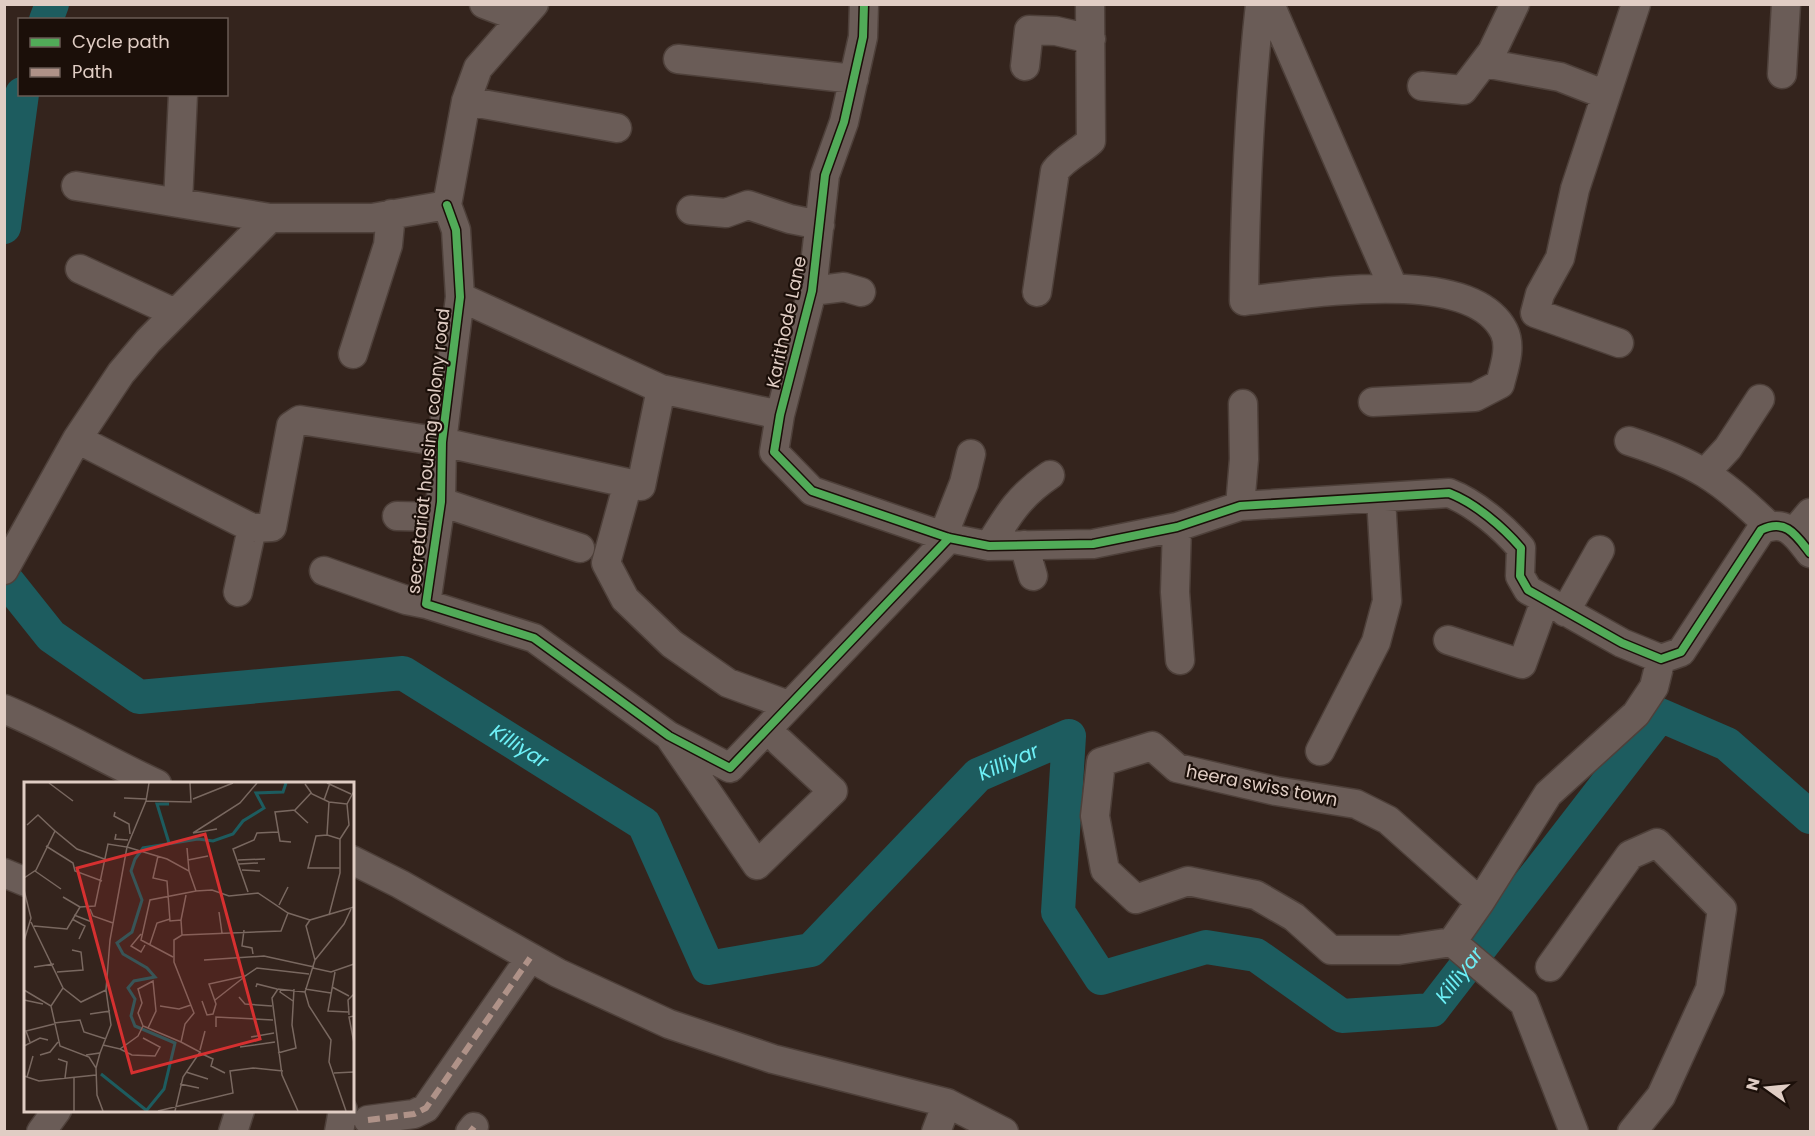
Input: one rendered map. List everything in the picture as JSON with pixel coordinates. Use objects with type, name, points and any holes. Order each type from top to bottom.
[{"type":"street","points":[[484,4],[527,11]]},
{"type":"street","name":"Karithode Lane","points":[[864,4],[863,37],[854,79],[844,122],[825,175],[812,291],[780,415],[774,452],[812,491],[946,537]]},
{"type":"street","points":[[1037,291],[1055,171],[1063,160],[1078,153],[1091,141],[1089,4]]},
{"type":"street","points":[[1260,4],[1253,72],[1244,301],[1393,287],[1444,293],[1491,312],[1505,332],[1508,353],[1500,384],[1475,397],[1373,402]]},
{"type":"street","points":[[1270,4],[1393,287]]},
{"type":"street","points":[[1422,86],[1463,90],[1492,52],[1515,4]]},
{"type":"street","points":[[1619,343],[1535,313],[1540,294],[1560,258],[1575,189],[1636,4]]},
{"type":"street","points":[[1782,74],[1786,4]]},
{"type":"street","points":[[76,186],[270,218],[372,218],[447,205],[466,101],[478,69],[527,11]]},
{"type":"street","points":[[1025,66],[1029,30],[1056,31],[1091,39]]},
{"type":"street","points":[[678,59],[854,79]]},
{"type":"street","points":[[1484,63],[1560,77],[1606,94]]},
{"type":"street","points":[[178,202],[183,96]]},
{"type":"street","points":[[466,101],[617,128]]},
{"type":"street","name":"secretariat housing colony road","points":[[447,205],[456,230],[460,297],[442,442],[440,509],[426,604],[534,638],[669,736],[730,768],[856,636],[946,537]]},
{"type":"street","points":[[691,210],[726,213],[748,205],[790,219],[820,225]]},
{"type":"street","points":[[353,354],[388,244],[391,214]]},
{"type":"street","points":[[8,565],[77,439],[121,373],[175,313],[270,218]]},
{"type":"street","points":[[80,270],[175,313]]},
{"type":"street","points":[[812,291],[844,287],[861,292]]},
{"type":"street","points":[[460,297],[662,389],[780,415]]},
{"type":"street","points":[[77,439],[252,528],[272,527],[291,426],[300,420],[442,442],[641,486],[662,389]]},
{"type":"street","points":[[1707,472],[1728,448],[1760,399]]},
{"type":"street","points":[[1240,506],[1244,459],[1243,404]]},
{"type":"street","points":[[1629,441],[1663,452],[1707,472],[1792,529]]},
{"type":"street","points":[[971,454],[946,537],[989,546],[1093,544],[1177,527],[1240,506],[1381,498],[1438,492],[1460,497],[1521,548],[1520,576],[1528,590],[1622,643],[1661,659],[1681,652],[1761,530],[1792,529]]},
{"type":"street","points":[[989,546],[1014,504],[1028,490],[1050,475]]},
{"type":"street","points":[[628,483],[606,563],[625,599],[672,644],[705,669],[728,683],[788,705]]},
{"type":"street","points":[[1320,751],[1376,642],[1387,601],[1381,498]]},
{"type":"street","points":[[397,516],[440,509],[580,548]]},
{"type":"street","points":[[1177,527],[1175,592],[1180,660]]},
{"type":"street","points":[[238,592],[252,528]]},
{"type":"street","points":[[1024,545],[1033,576]]},
{"type":"street","points":[[1448,640],[1522,664],[1555,607],[1600,550]]},
{"type":"street","points":[[324,571],[406,600],[426,604]]},
{"type":"street","points":[[1574,1131],[1524,1003],[1452,942],[1548,794],[1636,714],[1654,687],[1661,659]]},
{"type":"street","points":[[4,709],[42,724],[114,764],[155,782]]},
{"type":"street","points":[[669,736],[757,865],[833,791],[780,742]]},
{"type":"street","name":"heera swiss town","points":[[1452,942],[1399,950],[1331,950],[1294,917],[1256,895],[1188,881],[1136,898],[1104,870],[1095,816],[1101,762],[1152,746],[1177,768],[1276,791],[1356,804],[1388,820],[1480,902]]},
{"type":"street","points":[[1550,967],[1630,855],[1657,843],[1722,909],[1710,989],[1661,1096],[1632,1131]]},
{"type":"street","points":[[354,861],[400,884],[530,957],[669,1024],[773,1059],[947,1103],[1004,1131]]},
{"type":"street","points":[[4,873],[24,881]]},
{"type":"street","points":[[339,1131],[355,1115],[414,1114],[426,1108],[530,957]]},
{"type":"street","points":[[936,1131],[947,1103]]},
{"type":"street","points":[[41,1131],[55,1112]]},
{"type":"street","points":[[233,1131],[239,1112]]},
{"type":"waterway","name":"Killiyar","points":[[47,18],[52,4]]},
{"type":"waterway","name":"Killiyar","points":[[4,227],[22,96]]},
{"type":"waterway","name":"Killiyar","points":[[4,577],[51,636],[139,697],[403,673],[644,824],[708,968],[811,950],[978,775],[1069,736],[1058,912],[1101,978],[1206,947],[1256,955],[1342,1016],[1432,1010],[1660,715],[1727,744],[1810,817]]},
{"type":"marked path","points":[[368,1120],[414,1114],[426,1108],[530,958]]},
{"type":"marked path","points":[[470,1132],[474,1127]]},
{"type":"cycle path","points":[[864,4],[863,37],[844,122],[825,175],[812,291],[780,415],[774,452],[812,491],[949,538],[989,546],[1093,544],[1177,527],[1240,506],[1449,493],[1488,516],[1521,548],[1520,576],[1528,590],[1622,643],[1661,659],[1681,652],[1761,530],[1777,526],[1784,527],[1790,530],[1810,553]]},
{"type":"cycle path","points":[[447,205],[456,230],[460,297],[442,442],[441,502],[426,604],[534,638],[669,736],[730,768],[949,538]]}]
